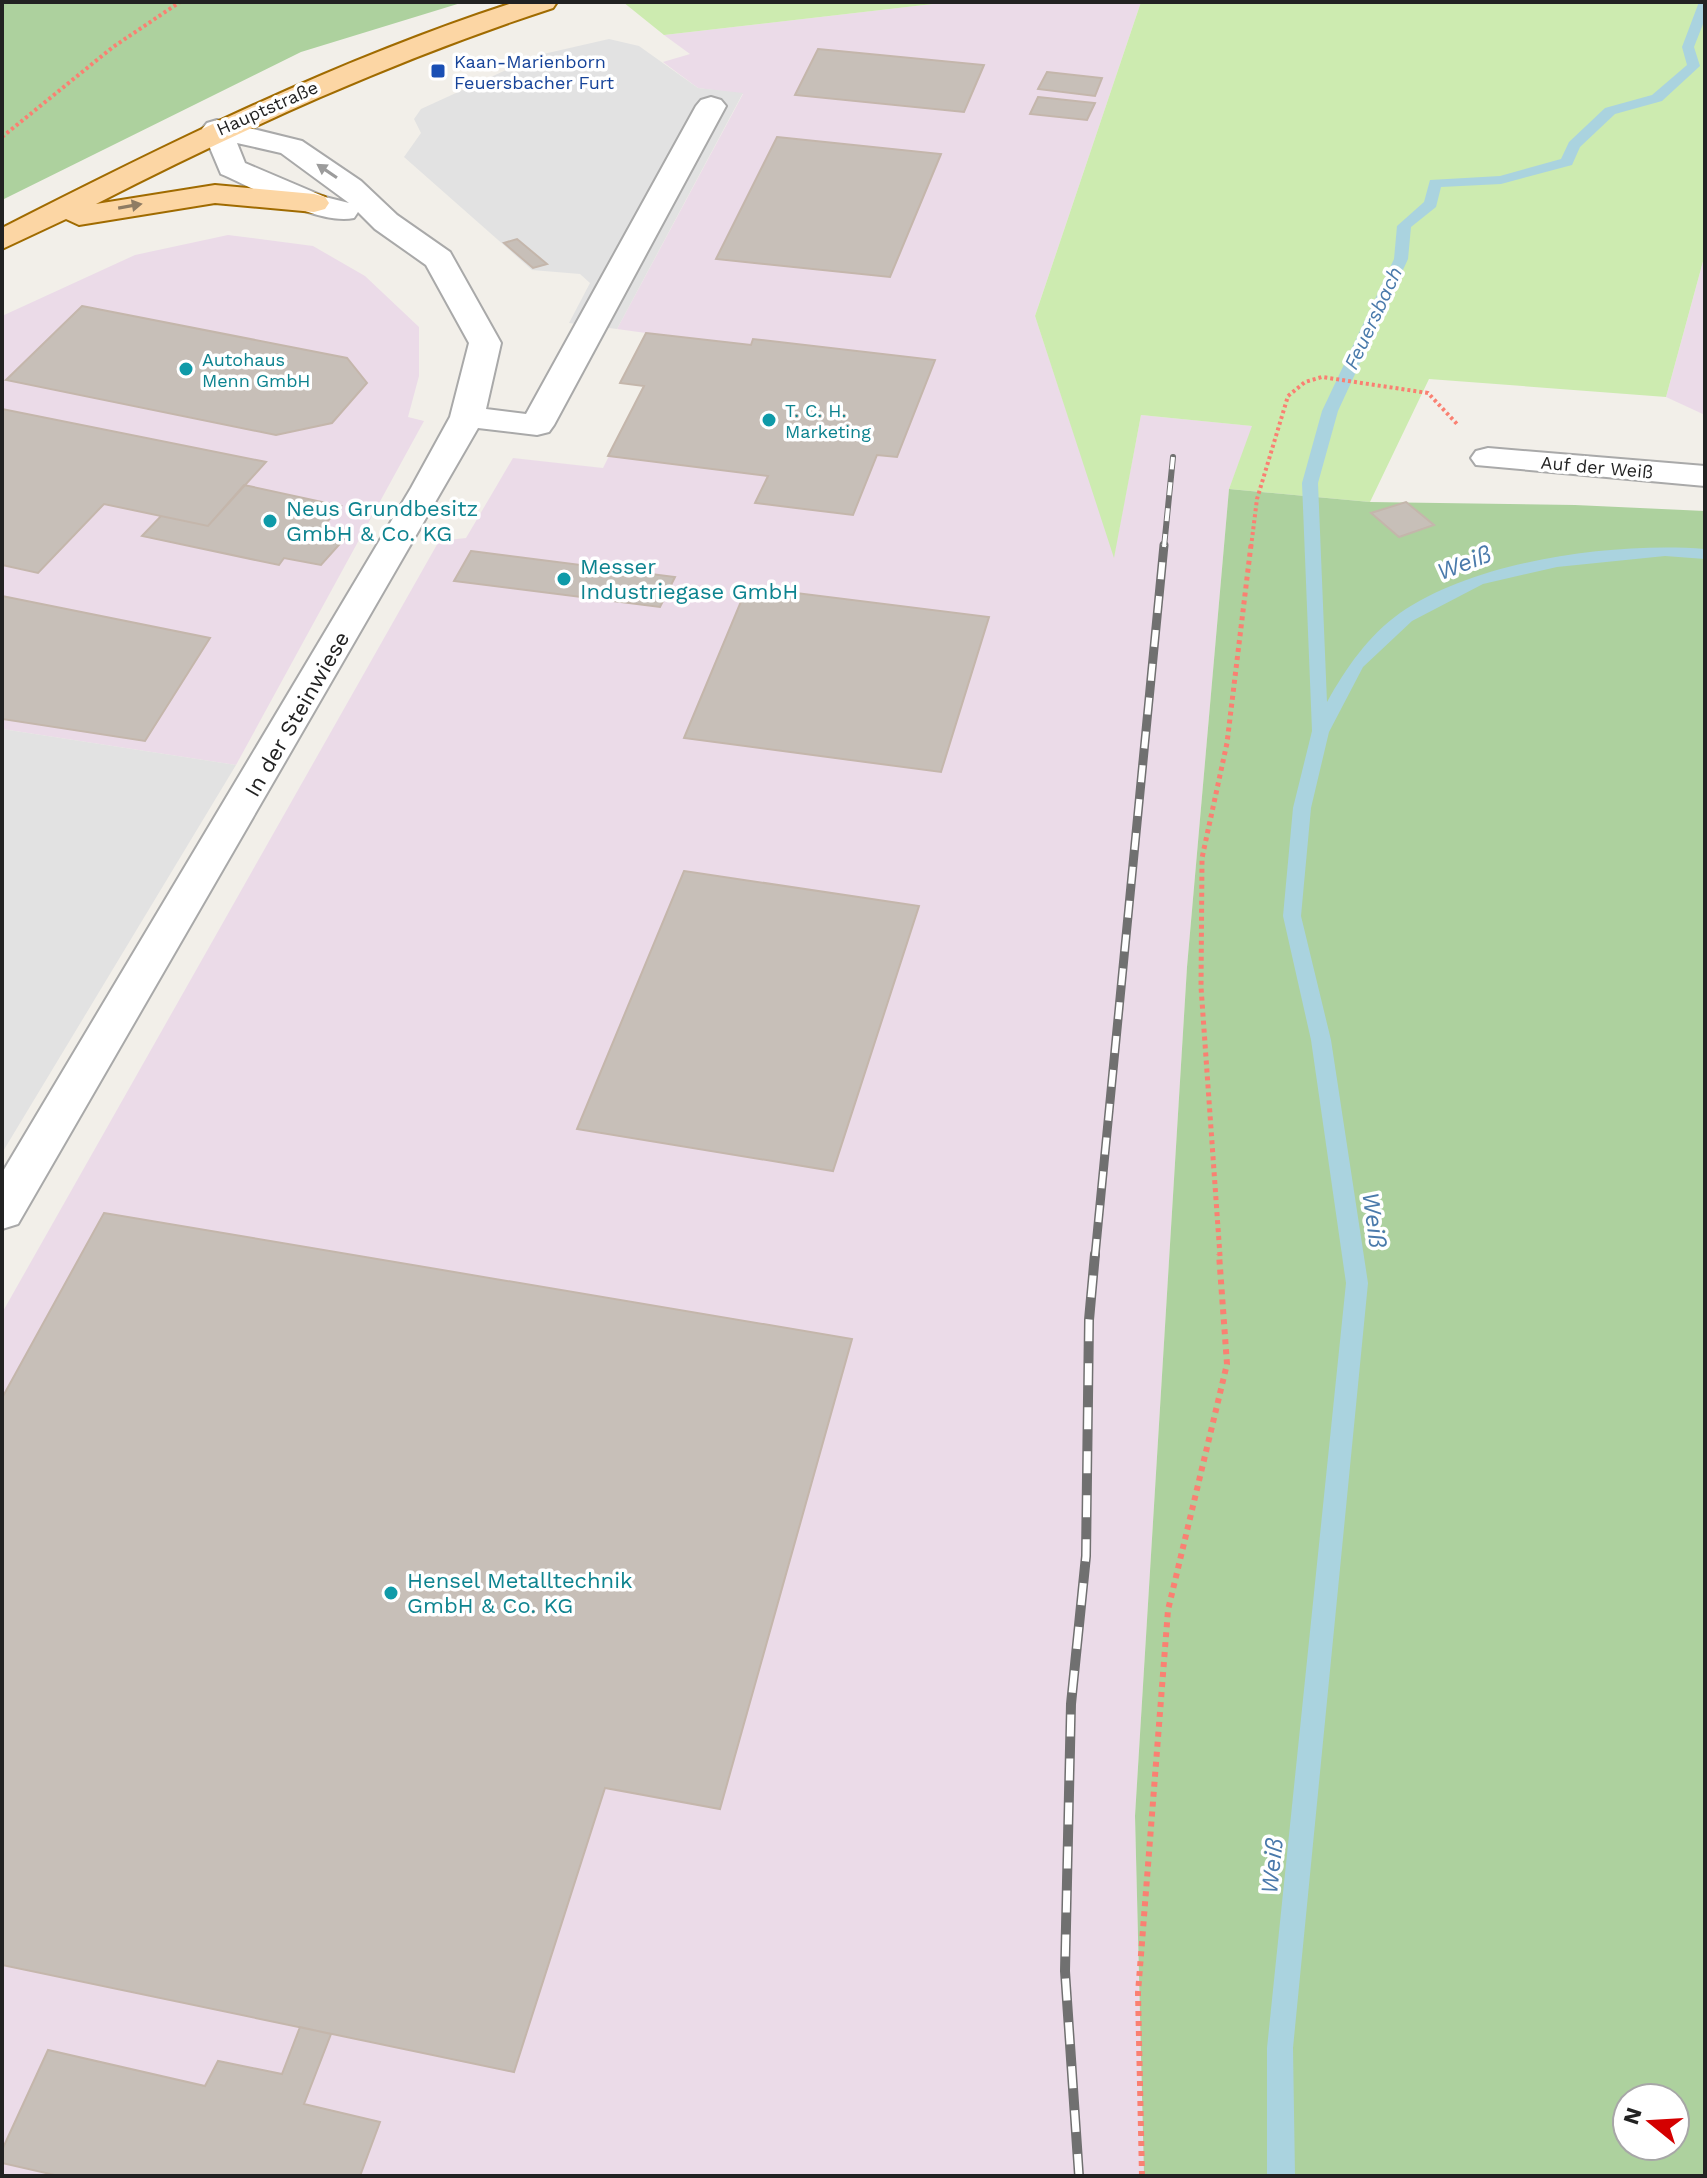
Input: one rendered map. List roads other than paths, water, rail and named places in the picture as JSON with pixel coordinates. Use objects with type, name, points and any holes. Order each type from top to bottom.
[{"type":"main road","name":"Hauptstraße","points":[[14,234],[217,129],[380,58],[543,2]]},
{"type":"main road","points":[[14,234],[130,206],[215,194],[314,203]]},
{"type":"street","points":[[467,417],[537,425],[711,106]]},
{"type":"street","name":"In der Steinwiese","points":[[217,129],[232,168],[314,203],[386,222]]},
{"type":"street","name":"In der Steinwiese","points":[[2,1212],[244,804],[467,417],[485,343],[439,259],[386,222],[350,187],[291,147],[217,129]]},
{"type":"street","name":"Auf der Weiß","points":[[1488,458],[1705,476]]},
{"type":"waterway","name":"Feuersbach","points":[[1320,731],[1310,483],[1330,411],[1401,259],[1404,226],[1431,204],[1435,183],[1501,180],[1567,162],[1574,145],[1610,111],[1657,98],[1694,66],[1688,47],[1705,2]]},
{"type":"waterway","name":"Weiß","points":[[1281,2176],[1280,2048],[1357,1283],[1321,1040],[1292,916],[1302,808],[1320,732],[1356,665],[1406,617],[1478,580],[1557,562],[1665,551],[1705,554]]},
{"type":"railway","points":[[1164,547],[1173,457]]},
{"type":"railway","points":[[1095,1256],[1164,545]]},
{"type":"railway","points":[[1079,2176],[1065,1971],[1071,1704],[1086,1556],[1089,1320],[1095,1254]]},
{"type":"place","name":"Kaan-Marienborn Feuersbacher Furt","points":[[438,71]]},
{"type":"place","name":"Autohaus Menn GmbH","points":[[186,369]]},
{"type":"place","name":"T. C. H. Marketing","points":[[769,420]]},
{"type":"place","name":"Neus Grundbesitz GmbH & Co. KG","points":[[270,521]]},
{"type":"place","name":"Messer Industriegase GmbH","points":[[564,579]]},
{"type":"place","name":"Hensel Metalltechnik GmbH & Co. KG","points":[[391,1593]]}]
